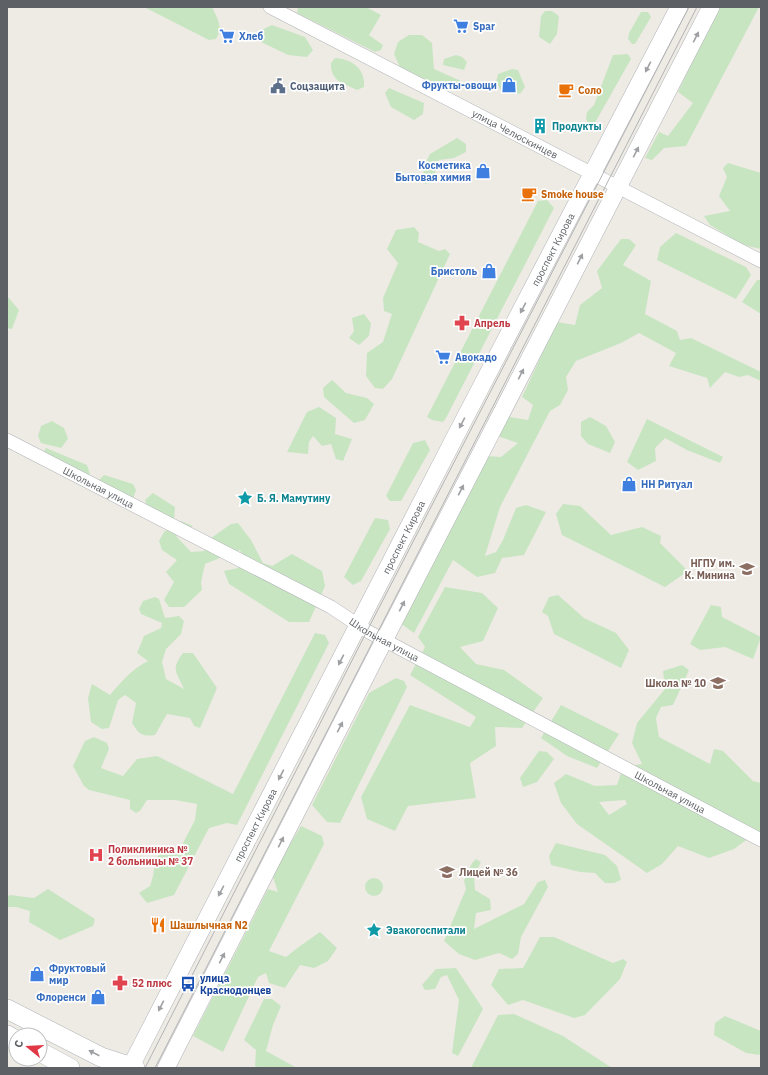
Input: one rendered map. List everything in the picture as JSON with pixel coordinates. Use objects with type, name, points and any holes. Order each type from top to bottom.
[{"type":"main road","points":[[7,1009],[101,1056],[132,1067]]},
{"type":"main road","points":[[48,1056],[70,1068]]},
{"type":"street","name":"улица Челюскинцев","points":[[270,7],[761,261]]},
{"type":"street","name":"проспект Кирова","points":[[132,1067],[456,435],[679,7]]},
{"type":"street","points":[[166,1068],[384,640],[711,7]]},
{"type":"street","name":"Школьная улица","points":[[7,440],[331,607],[384,640],[761,840]]},
{"type":"green space","points":[[144,7],[212,7],[220,27],[218,35],[216,39],[209,40]]},
{"type":"green space","points":[[298,7],[366,7],[381,15],[369,35],[383,45],[381,50],[375,52],[297,13]]},
{"type":"green space","points":[[718,7],[759,7],[686,146],[664,148],[652,160],[645,158],[659,132],[668,136],[693,103],[678,92]]},
{"type":"green space","points":[[545,11],[552,11],[559,16],[557,34],[550,44],[539,37],[541,16]]},
{"type":"green space","points":[[641,12],[648,12],[651,17],[635,44],[632,44],[628,39],[629,33]]},
{"type":"green space","points":[[272,25],[305,37],[313,50],[307,57],[288,55],[259,41],[259,31]]},
{"type":"green space","points":[[409,35],[422,35],[432,43],[434,69],[461,81],[461,85],[456,90],[441,83],[434,84],[400,67],[394,54],[398,42]]},
{"type":"green space","points":[[628,54],[631,59],[596,121],[589,128],[586,118],[587,112],[594,105],[613,55]]},
{"type":"green space","points":[[456,55],[462,57],[467,62],[464,70],[443,65],[444,59]]},
{"type":"green space","points":[[335,58],[347,60],[357,66],[363,75],[364,87],[357,90],[335,78],[331,69],[331,63]]},
{"type":"green space","points":[[512,69],[518,70],[525,87],[520,94],[500,89],[496,82],[498,74]]},
{"type":"green space","points":[[389,88],[424,103],[423,114],[414,120],[391,107],[385,93]]},
{"type":"green space","points":[[457,138],[466,144],[466,152],[454,158],[439,160],[435,169],[437,180],[425,184],[423,168],[430,154]]},
{"type":"green space","points":[[728,163],[761,173],[761,249],[743,245],[710,225],[704,216],[730,211],[719,196],[727,177],[723,168]]},
{"type":"green space","points":[[547,200],[554,208],[446,418],[443,422],[432,420],[427,417],[538,201]]},
{"type":"green space","points":[[414,227],[419,233],[418,242],[439,251],[445,249],[450,254],[392,379],[383,389],[375,388],[366,376],[367,353],[383,342],[392,314],[384,311],[383,298],[398,263],[387,249],[396,230]]},
{"type":"green space","points":[[676,233],[746,267],[751,275],[736,299],[657,260],[660,247]]},
{"type":"green space","points":[[621,239],[629,239],[636,245],[623,265],[651,281],[645,314],[677,331],[680,340],[691,338],[761,372],[761,381],[748,375],[739,377],[725,372],[710,388],[707,378],[669,366],[676,353],[639,333],[621,343],[576,361],[566,377],[568,390],[560,405],[550,411],[500,507],[485,556],[496,552],[503,540],[516,508],[526,505],[546,512],[524,555],[502,558],[495,573],[477,577],[453,560],[414,633],[400,623],[487,456],[501,457],[518,443],[497,436],[503,416],[528,420],[533,405],[522,397],[557,322],[575,325],[580,305],[602,288],[597,271]]},
{"type":"green space","points":[[757,280],[761,280],[761,314],[742,302]]},
{"type":"green space","points":[[7,296],[19,310],[12,329],[7,328]]},
{"type":"green space","points":[[364,314],[371,323],[369,336],[359,345],[349,338],[354,331],[352,318]]},
{"type":"green space","points":[[332,380],[346,393],[367,398],[374,404],[365,420],[354,423],[324,397],[323,388]]},
{"type":"green space","points":[[319,407],[336,418],[335,434],[352,439],[343,461],[336,459],[331,444],[322,446],[313,436],[309,442],[308,454],[287,452],[307,412]]},
{"type":"green space","points":[[590,417],[606,426],[615,442],[610,453],[588,444],[581,436],[581,422]]},
{"type":"green space","points":[[647,419],[723,457],[720,463],[687,450],[665,438],[655,448],[656,461],[638,470],[627,462]]},
{"type":"green space","points":[[52,421],[64,428],[68,439],[61,448],[41,443],[38,436],[41,426]]},
{"type":"green space","points":[[425,440],[430,450],[401,501],[390,501],[386,496],[413,443]]},
{"type":"green space","points":[[46,448],[87,465],[90,474],[83,478],[41,456]]},
{"type":"green space","points":[[104,475],[133,484],[136,490],[133,499],[96,483]]},
{"type":"green space","points":[[153,493],[175,507],[174,520],[148,511],[145,500]]},
{"type":"green space","points":[[563,504],[580,506],[611,535],[642,527],[661,536],[660,543],[688,571],[665,587],[562,535],[556,514]]},
{"type":"green space","points":[[375,518],[388,520],[390,529],[361,581],[353,585],[344,577]]},
{"type":"green space","points":[[181,521],[193,526],[176,536],[191,552],[204,551],[211,538],[231,524],[238,523],[251,540],[263,563],[272,566],[292,554],[322,571],[325,586],[309,622],[289,622],[229,584],[224,571],[238,568],[244,559],[240,550],[205,564],[201,582],[202,590],[184,607],[169,607],[164,600],[174,582],[166,572],[177,560],[162,550],[159,541],[164,532]]},
{"type":"green space","points":[[445,587],[482,593],[498,608],[483,641],[460,647],[476,664],[504,670],[543,698],[522,728],[495,727],[496,746],[470,763],[476,798],[408,806],[395,831],[367,819],[361,797],[410,705],[470,727],[476,717],[410,675],[425,647],[418,637]]},
{"type":"green space","points":[[558,595],[584,618],[616,633],[629,650],[621,668],[554,634],[548,616],[542,612],[549,597]]},
{"type":"green space","points":[[155,597],[159,599],[165,618],[179,616],[184,621],[181,634],[166,649],[162,662],[166,679],[184,689],[177,675],[177,663],[183,653],[193,653],[217,688],[200,728],[194,726],[190,718],[167,714],[155,735],[147,736],[141,734],[132,723],[136,703],[125,695],[118,700],[109,728],[102,729],[91,722],[88,698],[92,684],[110,695],[132,671],[148,661],[137,653],[144,636],[161,628],[162,623],[141,614],[139,609],[143,601]]},
{"type":"green space","points":[[711,605],[721,607],[722,617],[761,637],[753,659],[725,647],[700,650],[690,644]]},
{"type":"green space","points":[[315,633],[325,635],[329,643],[237,825],[227,823],[209,828],[174,895],[147,903],[139,893],[150,886],[156,858],[164,850],[180,849],[195,820],[197,804],[175,800],[147,800],[140,811],[136,813],[130,809],[130,800],[89,790],[84,786],[73,766],[85,741],[94,737],[107,743],[109,749],[101,768],[123,776],[137,759],[157,756],[233,794]]},
{"type":"green space","points":[[682,665],[689,670],[673,705],[661,707],[656,718],[659,737],[710,764],[714,749],[723,751],[753,781],[761,783],[761,835],[756,833],[734,849],[709,858],[678,846],[662,864],[647,873],[577,824],[561,803],[554,783],[566,774],[595,786],[617,785],[623,767],[642,764],[632,743],[637,723],[665,689],[663,671]],"holes":[[[625,800],[627,804],[609,815],[599,802]]]},
{"type":"green space","points":[[396,678],[404,681],[407,687],[340,823],[327,822],[312,805],[369,693]]},
{"type":"green space","points":[[561,705],[619,734],[597,768],[567,756],[541,738]]},
{"type":"green space","points":[[539,751],[547,752],[554,759],[537,782],[523,787],[520,778]]},
{"type":"green space","points":[[301,826],[322,836],[324,844],[269,951],[286,957],[320,932],[337,948],[328,961],[314,968],[300,965],[285,988],[269,983],[266,973],[258,977],[223,1052],[193,1036],[268,889],[278,892],[272,874]]},
{"type":"green space","points":[[556,843],[605,855],[617,866],[621,880],[614,883],[605,883],[595,873],[580,872],[551,865],[549,856]]},
{"type":"green space","points":[[476,859],[481,862],[474,876],[475,890],[490,899],[491,910],[476,913],[474,929],[524,904],[538,882],[545,880],[548,887],[521,937],[518,954],[512,959],[499,953],[475,960],[459,954],[444,941],[466,889],[464,881],[472,863]]},
{"type":"green space","points":[[374,878],[380,881],[383,887],[380,893],[374,896],[368,893],[365,887],[368,881]]},
{"type":"green space","points":[[48,889],[95,919],[93,926],[60,940],[29,922],[30,911],[16,907],[7,907],[7,897],[10,895],[34,898]]},
{"type":"green space","points":[[540,937],[554,937],[613,963],[623,959],[627,962],[620,979],[585,1015],[574,1018],[523,1000],[508,1005],[491,985],[499,969],[523,968]]},
{"type":"green space","points":[[456,968],[483,1009],[458,1056],[452,1053],[459,1000],[447,975],[441,977],[435,989],[425,990],[422,985],[436,969]]},
{"type":"green space","points":[[264,999],[272,999],[281,1006],[273,1025],[266,1051],[297,1068],[259,1068],[255,1066],[256,1050],[244,1040]]},
{"type":"green space","points":[[514,1014],[563,1036],[612,1068],[471,1068],[498,1015]]},
{"type":"green space","points":[[725,1016],[761,1031],[761,1053],[759,1055],[746,1053],[714,1035],[715,1023]]},
{"type":"tram line","points":[[145,1068],[367,631],[689,7]]},
{"type":"tram line","points":[[155,1068],[697,7]]},
{"type":"place","name":"Spar","points":[[461,26]]},
{"type":"place","name":"Хлеб","points":[[227,36]]},
{"type":"place","name":"Фрукты-овощи","points":[[509,85]]},
{"type":"place","name":"Соцзащита","points":[[278,86]]},
{"type":"place","name":"Соло","points":[[566,90]]},
{"type":"place","name":"Продукты","points":[[540,126]]},
{"type":"place","name":"Косметика Бытовая химия","points":[[483,171]]},
{"type":"place","name":"Smoke house","points":[[529,194]]},
{"type":"place","name":"Бристоль","points":[[489,271]]},
{"type":"place","name":"Апрель","points":[[462,323]]},
{"type":"place","name":"Авокадо","points":[[443,357]]},
{"type":"place","name":"НН Ритуал","points":[[629,484]]},
{"type":"place","name":"Б. Я. Мамутину","points":[[245,498]]},
{"type":"place","name":"НГПУ им. К. Минина","points":[[747,569]]},
{"type":"place","name":"Школа № 10","points":[[718,683]]},
{"type":"place","name":"Поликлиника № 2 больницы № 37","points":[[96,855]]},
{"type":"place","name":"Лицей № 36","points":[[447,872]]},
{"type":"place","name":"Шашлычная N2","points":[[158,925]]},
{"type":"place","name":"Эвакогоспитали","points":[[374,930]]},
{"type":"place","name":"Фруктовый мир","points":[[37,974]]},
{"type":"place","name":"52 плюс","points":[[120,983]]},
{"type":"place","name":"улица Краснодонцев","points":[[188,984]]},
{"type":"place","name":"Флоренси","points":[[98,997]]}]
